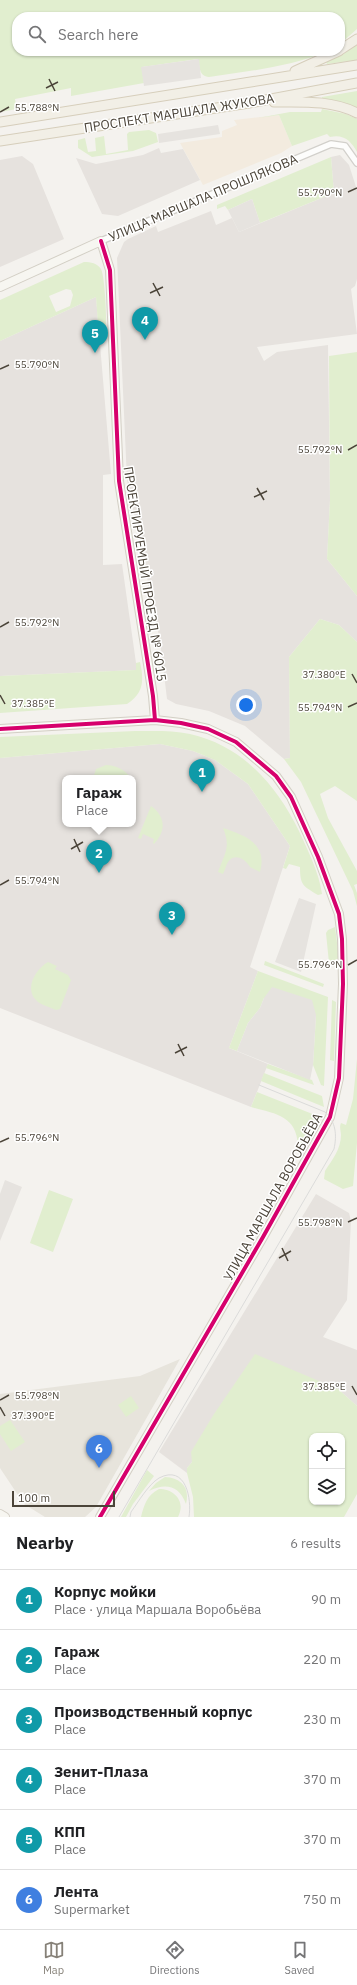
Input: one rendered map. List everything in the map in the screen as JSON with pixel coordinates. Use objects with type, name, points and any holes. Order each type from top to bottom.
[{"type":"main road","points":[[345,47],[357,39]]},
{"type":"main road","points":[[269,79],[301,69],[328,56]]},
{"type":"main road","name":"ПРОСПЕКТ МАРШАЛА ЖУКОВА","points":[[0,122],[357,65]]},
{"type":"main road","name":"ПРОСПЕКТ МАРШАЛА ЖУКОВА","points":[[0,141],[249,103],[357,83]]},
{"type":"main road","points":[[249,103],[319,102],[335,105],[357,113]]},
{"type":"street","name":"УЛИЦА МАРШАЛА ПРОШЛЯКОВА","points":[[0,287],[101,241],[331,144],[345,146],[357,163]]},
{"type":"street","name":"ПРОЕКТИРУЕМЫЙ ПРОЕЗД № 6015","points":[[101,241],[110,270],[119,481],[156,720]]},
{"type":"street","name":"УЛИЦА МАРШАЛА ВОРОБЬЁВА","points":[[0,729],[156,720],[181,723],[208,729],[236,742],[276,776],[291,797],[318,857],[339,914],[342,939],[343,984],[339,1078],[330,1117],[259,1244],[100,1517]]},
{"type":"street","points":[[0,1514],[5,1517]]},
{"type":"shaded area","points":[[199,59],[201,78],[144,86],[141,67]]},
{"type":"shaded area","points":[[279,115],[292,146],[281,153],[203,185],[180,143],[222,137],[222,131],[237,125],[234,120]]},
{"type":"shaded area","points":[[218,125],[220,134],[159,143],[158,134]]},
{"type":"shaded area","points":[[159,148],[161,153],[183,149],[200,180],[118,216],[102,214],[76,158],[96,164],[143,155]]},
{"type":"shaded area","points":[[340,155],[349,165],[357,190],[357,279],[355,286],[351,289],[357,334],[257,347],[264,361],[277,352],[328,345],[330,500],[327,559],[357,596],[357,642],[339,625],[320,619],[289,657],[290,758],[284,759],[245,726],[209,711],[176,704],[167,699],[160,641],[127,480],[117,258],[124,242],[156,226],[158,232],[211,211],[216,225],[232,218],[239,232],[334,193],[331,157]]},
{"type":"shaded area","points":[[22,156],[33,164],[64,239],[0,267],[0,160]]},
{"type":"shaded area","points":[[252,199],[260,223],[239,232],[228,210]]},
{"type":"shaded area","points":[[96,297],[111,474],[103,475],[103,565],[122,564],[137,670],[0,676],[0,341]]},
{"type":"shaded area","points":[[160,744],[193,751],[215,760],[248,784],[290,846],[250,967],[258,971],[229,1048],[268,1064],[251,1107],[0,1008],[0,758]]},
{"type":"shaded area","points":[[299,898],[316,904],[301,972],[275,962]]},
{"type":"shaded area","points":[[272,987],[312,1000],[316,1015],[313,1065],[310,1080],[237,1051],[248,1023],[260,1008],[264,998]]},
{"type":"shaded area","points":[[5,1180],[22,1187],[0,1241],[0,1194]]},
{"type":"shaded area","points":[[316,1194],[349,1213],[351,1221],[347,1300],[323,1337],[357,1350],[357,1406],[338,1389],[192,1462],[187,1468],[187,1473],[159,1452]]},
{"type":"shaded area","points":[[180,1359],[96,1507],[85,1517],[45,1517],[24,1504],[0,1468],[0,1394],[140,1376]]},
{"type":"green space","points":[[0,0],[357,0],[357,29],[345,40],[345,12],[12,12],[12,56],[314,56],[284,65],[209,77],[203,75],[198,59],[142,67],[144,83],[71,96],[71,88],[15,99],[17,109],[0,112]]},
{"type":"green space","points":[[357,45],[357,60],[327,64],[326,62],[340,56],[345,56],[345,53]]},
{"type":"green space","points":[[357,91],[357,109],[344,103],[322,98],[322,97]]},
{"type":"green space","points":[[322,109],[346,114],[357,119],[357,152],[346,139],[335,136],[330,137],[327,134],[292,146],[279,115],[258,118],[290,112],[321,112]]},
{"type":"green space","points":[[149,130],[156,133],[158,142],[133,151],[92,157],[78,148],[78,140],[85,138],[88,152],[96,151],[95,138],[104,136],[106,154],[128,150],[127,134],[129,132]]},
{"type":"green space","points":[[331,157],[334,193],[260,223],[252,199],[228,210],[225,206],[217,209],[217,205]]},
{"type":"green space","points":[[84,262],[94,263],[101,269],[104,281],[106,333],[99,338],[96,297],[0,341],[0,300]],"holes":[[[66,289],[71,290],[73,295],[70,306],[56,312],[49,296]]]},
{"type":"green space","points":[[357,352],[357,596],[327,559],[330,500],[329,356]]},
{"type":"green space","points":[[320,619],[339,625],[357,642],[357,801],[335,786],[320,794],[328,818],[357,871],[357,884],[354,885],[357,893],[357,906],[353,891],[301,782],[284,759],[290,758],[289,657]]},
{"type":"green space","points":[[140,662],[142,680],[140,691],[133,700],[127,704],[0,713],[0,676],[136,670],[136,663]]},
{"type":"green space","points":[[135,731],[176,732],[190,734],[209,740],[242,758],[256,770],[280,798],[290,814],[316,870],[322,894],[318,895],[303,884],[300,867],[289,864],[286,869],[283,868],[290,846],[248,784],[215,760],[193,751],[160,744],[0,758],[0,737]]},
{"type":"green space","points":[[106,765],[113,766],[120,768],[128,775],[94,775],[96,769]]},
{"type":"green space","points":[[151,806],[159,814],[163,824],[161,834],[154,844],[154,839],[143,834],[141,839],[138,838]]},
{"type":"green space","points":[[223,828],[246,837],[257,847],[261,854],[262,862],[260,872],[250,867],[246,862],[237,857],[228,862],[223,874],[218,872],[225,855],[227,845]]},
{"type":"green space","points":[[335,927],[339,958],[329,963],[326,933],[328,930]]},
{"type":"green space","points":[[265,961],[324,984],[323,987],[264,965]]},
{"type":"green space","points":[[48,962],[57,966],[55,969],[68,975],[71,980],[60,1009],[56,1010],[38,1002],[31,990],[33,979],[39,969]]},
{"type":"green space","points":[[258,971],[328,997],[324,1086],[321,1085],[313,1065],[316,1015],[264,998],[260,1008],[248,1023],[237,1051],[229,1048]]},
{"type":"green space","points":[[332,1000],[336,1002],[334,1061],[330,1060]]},
{"type":"green space","points":[[357,1059],[357,1143],[353,1186],[343,1189],[324,1179],[325,1171],[336,1154],[341,1140],[341,1123],[346,1125],[353,1099]]},
{"type":"green space","points":[[268,1064],[312,1080],[314,1085],[266,1068]]},
{"type":"green space","points":[[264,1073],[322,1096],[324,1107],[261,1081]]},
{"type":"green space","points":[[257,1092],[315,1115],[320,1119],[308,1141],[298,1145],[293,1127],[283,1117],[251,1107]]},
{"type":"green space","points":[[49,1190],[73,1199],[53,1252],[30,1243]]},
{"type":"green space","points":[[255,1354],[338,1389],[357,1406],[357,1494],[344,1517],[194,1517],[193,1497],[187,1473],[187,1468],[192,1462],[191,1452],[214,1414]]},
{"type":"green space","points":[[131,1396],[139,1408],[126,1417],[118,1405]]},
{"type":"green space","points":[[10,1420],[25,1442],[11,1451],[0,1434],[0,1426]]},
{"type":"green space","points":[[147,1470],[154,1476],[133,1504],[126,1517],[121,1517]]},
{"type":"green space","points":[[165,1477],[176,1479],[183,1485],[187,1493],[186,1504],[180,1493],[171,1487],[155,1488],[149,1491],[156,1483]]},
{"type":"green space","points":[[159,1489],[170,1491],[178,1497],[181,1506],[178,1517],[141,1517],[149,1497]]},
{"type":"tram line","points":[[119,1517],[334,1149],[335,1129],[329,1116],[325,1112],[259,1085]]},
{"type":"tram line","points":[[130,1517],[131,1512],[151,1485],[159,1478],[168,1475],[176,1476],[181,1479],[185,1486],[188,1493],[190,1510],[189,1517]]},
{"type":"cycle path","points":[[101,241],[110,270],[119,481],[153,696],[155,720]]},
{"type":"cycle path","points":[[0,729],[155,720],[181,723],[208,729],[236,742],[276,776],[291,797],[318,857],[339,914],[342,939],[343,984],[339,1078],[330,1117],[263,1237],[100,1517]]},
{"type":"place","name":"Зенит-Плаза","points":[[145,340]]},
{"type":"place","name":"КПП","points":[[95,353]]},
{"type":"place","name":"Корпус мойки","points":[[202,792]]},
{"type":"place","name":"Гараж","points":[[99,873]]},
{"type":"place","name":"Производственный корпус","points":[[172,935]]},
{"type":"place","name":"Лента","points":[[99,1468]]}]
